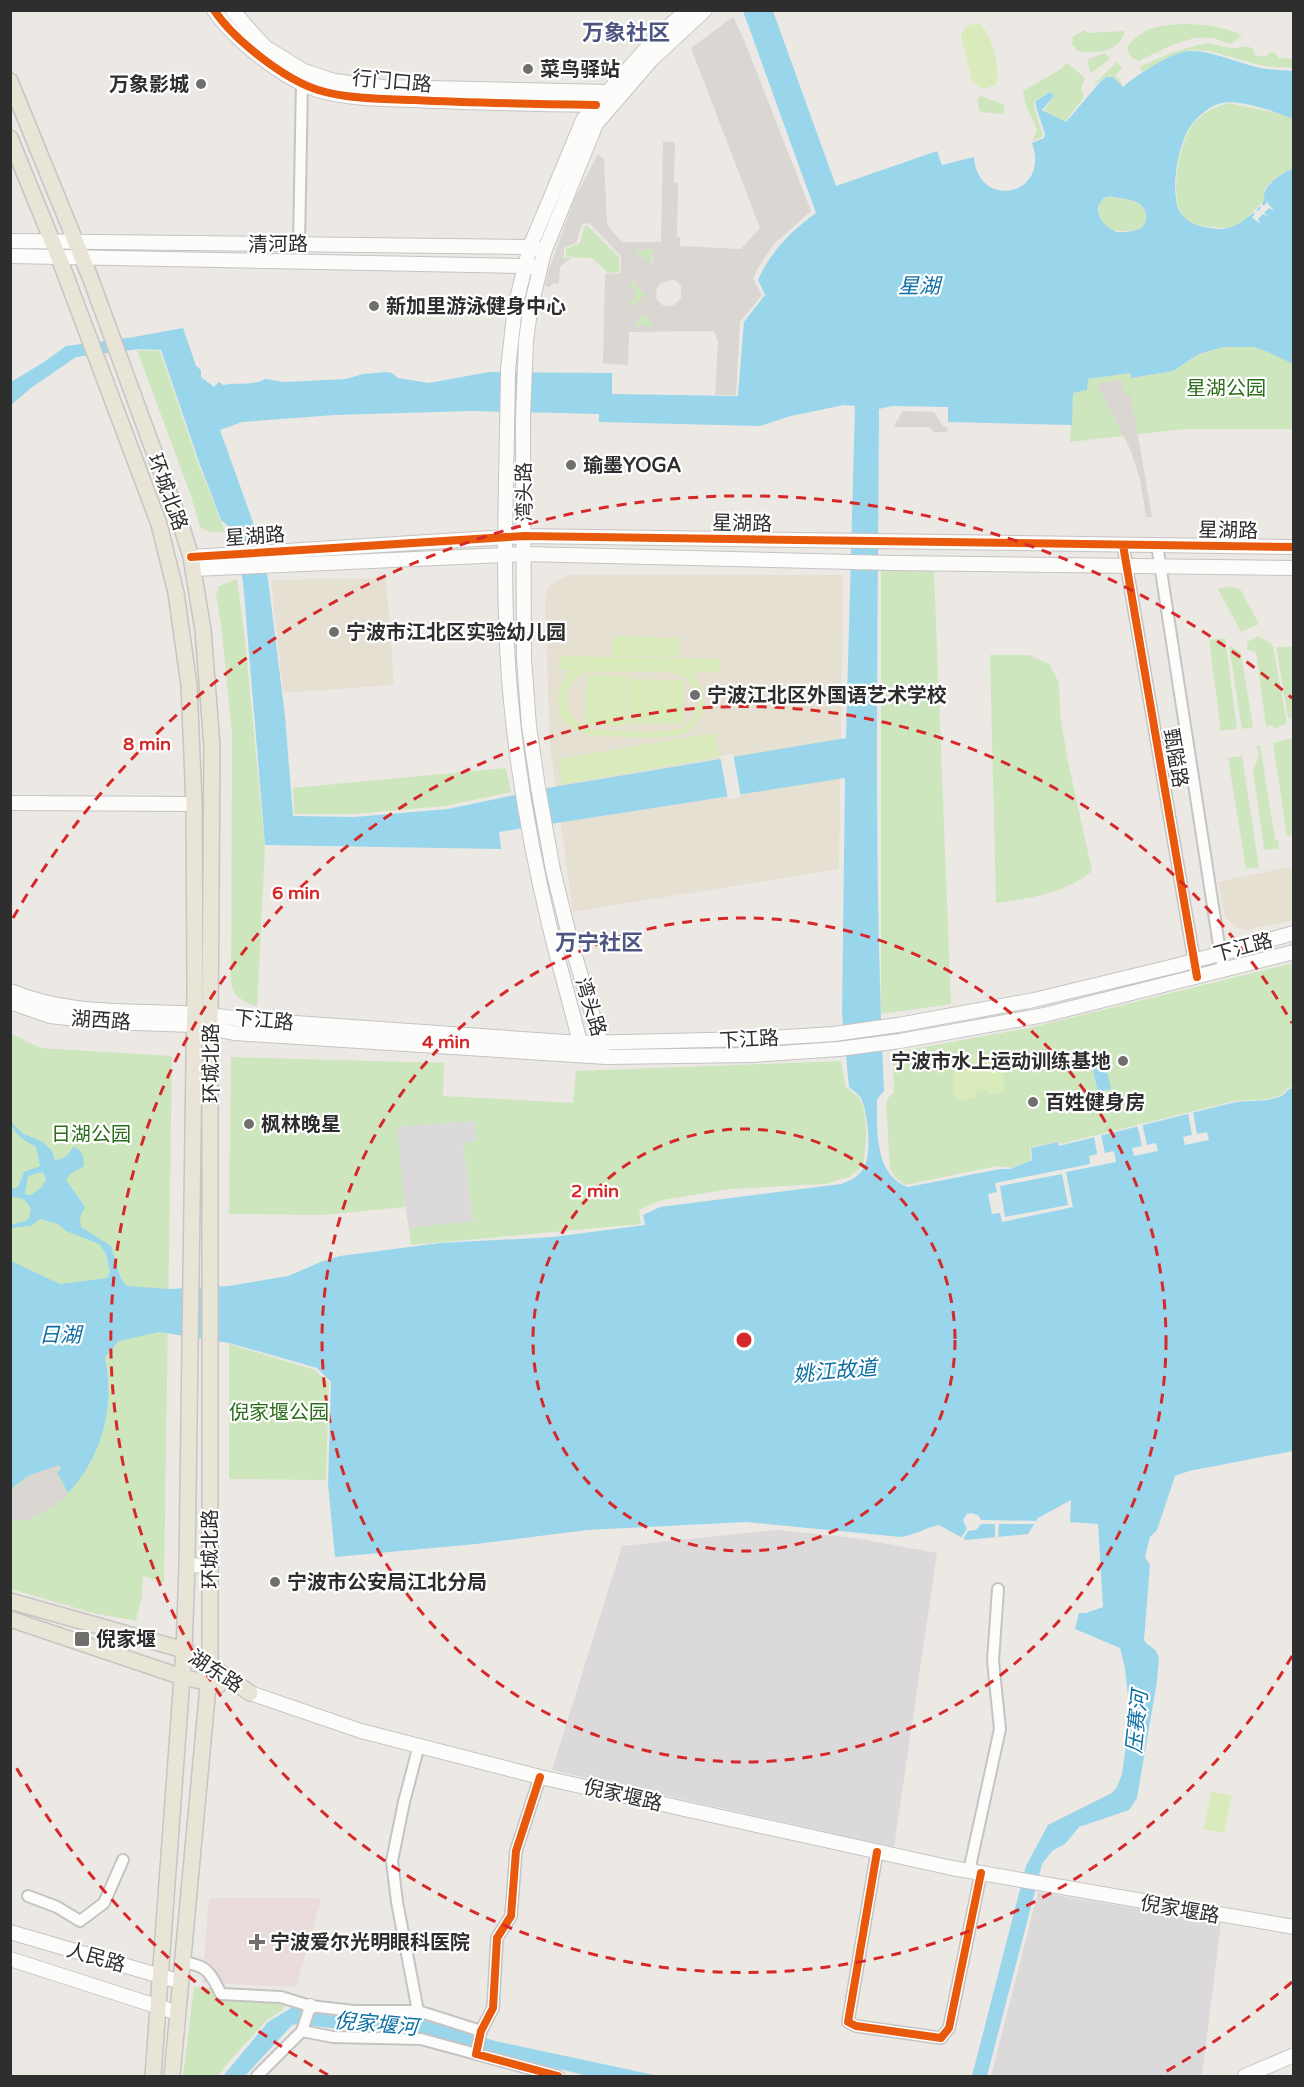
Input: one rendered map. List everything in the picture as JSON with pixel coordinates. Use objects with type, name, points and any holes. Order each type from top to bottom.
[{"type":"main road","name":"行门口路","points":[[214,10],[220,19],[249,47],[287,75],[318,90],[370,98],[460,103],[596,105]]},
{"type":"main road","name":"行门口路","points":[[232,10],[265,47],[304,71],[334,81],[383,87],[608,92]]},
{"type":"main road","name":"湾头路","points":[[581,1049],[550,926],[530,831],[510,689],[506,537],[508,369],[513,316],[531,247],[583,120],[653,41],[687,10]]},
{"type":"main road","name":"湾头路","points":[[606,1057],[571,943],[553,870],[529,726],[524,659],[524,368],[530,311],[544,252],[596,124],[652,59],[705,10]]},
{"type":"main road","name":"环城北路","points":[[10,81],[83,259],[192,563],[208,680],[212,746],[210,1665],[172,2076]]},
{"type":"main road","name":"环城北路","points":[[10,138],[53,242],[159,524],[176,593],[189,685],[194,804],[194,1019],[187,1565],[184,1650],[153,2076]]},
{"type":"main road","name":"清河路","points":[[10,241],[531,247],[544,252]]},
{"type":"main road","name":"清河路","points":[[10,256],[526,266],[540,269]]},
{"type":"main road","name":"星湖路","points":[[192,563],[524,536],[1293,547]]},
{"type":"main road","points":[[1087,544],[1087,565]]},
{"type":"main road","name":"星湖路","points":[[192,563],[524,554],[893,563],[1293,568]]},
{"type":"main road","points":[[10,803],[194,804]]},
{"type":"main road","name":"下江路","points":[[210,1021],[234,1033],[519,1051],[581,1049],[602,1043],[752,1039],[841,1033],[1034,1000],[1293,933]]},
{"type":"main road","name":"下江路","points":[[194,1019],[210,1021],[238,1019],[527,1039],[581,1049],[606,1057],[752,1055],[838,1049],[900,1041],[1044,1015],[1293,952]]},
{"type":"main road","name":"湖西路","points":[[10,991],[53,1006],[194,1019]]},
{"type":"main road","name":"湖西路","points":[[10,1002],[50,1016],[105,1022],[194,1019]]},
{"type":"main road","points":[[519,1051],[527,1039]]},
{"type":"main road","points":[[187,1565],[210,1566]]},
{"type":"main road","name":"湖东路","points":[[10,1601],[184,1650],[210,1665],[249,1693]]},
{"type":"main road","name":"湖东路","points":[[10,1619],[182,1677],[249,1693]]},
{"type":"main road","name":"倪家堰路","points":[[249,1693],[361,1731],[540,1777],[975,1872],[1293,1927]]},
{"type":"main road","name":"人民路","points":[[10,1932],[181,1982]]},
{"type":"main road","name":"人民路","points":[[10,1959],[178,2013]]},
{"type":"main road","points":[[1245,2076],[1293,2055]]},
{"type":"street","points":[[300,244],[302,82]]},
{"type":"street","name":"甄隘路","points":[[1123,545],[1197,977]]},
{"type":"street","name":"甄隘路","points":[[1157,545],[1223,970]]},
{"type":"street","points":[[877,1852],[848,2022],[856,2026],[941,2038],[949,2028],[1000,1729],[993,1661],[998,1589]]},
{"type":"street","points":[[418,1745],[392,1861],[397,1902],[418,2011]]},
{"type":"street","points":[[476,2053],[481,2031],[493,2008],[497,1938],[511,1916],[516,1851],[540,1777]]},
{"type":"street","points":[[28,1896],[57,1907],[80,1921],[104,1903],[123,1860]]},
{"type":"street","points":[[183,1962],[196,1964],[210,1972],[221,1994],[281,1997],[310,2007],[354,2011],[418,2011],[481,2031]]},
{"type":"street","points":[[257,2076],[302,2030],[310,2007]]},
{"type":"street","points":[[302,2030],[333,2037],[422,2039],[558,2076]]},
{"type":"shaded area","points":[[733,17],[745,42],[811,211],[774,244],[753,279],[762,295],[740,322],[736,395],[715,395],[718,341],[714,331],[629,332],[628,365],[603,363],[605,274],[621,273],[621,256],[589,223],[582,224],[576,243],[564,248],[564,258],[571,258],[560,267],[559,284],[553,283],[549,287],[545,286],[574,200],[598,154],[604,159],[607,225],[622,242],[661,242],[663,142],[675,142],[674,183],[678,183],[677,237],[680,237],[680,246],[741,249],[760,228],[691,48]],"holes":[[[652,249],[653,264],[636,254],[637,251]],[[631,280],[646,295],[631,307],[630,304],[636,294],[630,284]],[[675,280],[681,286],[681,298],[674,305],[664,306],[656,299],[657,288],[661,283]],[[645,314],[652,323],[652,326],[633,326]]]},
{"type":"shaded area","points":[[1121,379],[1125,395],[1131,395],[1152,517],[1146,517],[1140,479],[1131,451],[1097,384]]},
{"type":"shaded area","points":[[903,411],[934,412],[943,426],[948,428],[947,432],[934,432],[929,427],[893,427]]},
{"type":"shaded area","name":"宁波江北区外国语艺术学校","points":[[568,575],[843,575],[839,869],[573,912],[550,745],[545,602],[547,589],[554,582]]},
{"type":"shaded area","name":"宁波市江北区实验幼儿园","points":[[386,578],[394,685],[283,693],[271,580]]},
{"type":"shaded area","points":[[1293,866],[1293,920],[1246,930],[1236,927],[1225,916],[1218,882]]},
{"type":"shaded area","points":[[474,1121],[476,1141],[463,1143],[473,1222],[409,1228],[396,1127]]},
{"type":"shaded area","points":[[58,1465],[60,1469],[56,1472],[68,1496],[30,1520],[11,1521],[11,1491],[29,1476]]},
{"type":"shaded area","points":[[777,1530],[855,1538],[937,1553],[894,1847],[552,1770],[622,1546]]},
{"type":"shaded area","points":[[1038,1892],[1221,1923],[1202,2076],[991,2076]]},
{"type":"shaded area","name":"宁波爱尔光明眼科医院","points":[[209,1898],[317,1898],[321,1900],[296,1987],[202,1983]]},
{"type":"green space","points":[[980,23],[992,44],[997,69],[996,85],[983,89],[972,81],[961,35],[966,26]]},
{"type":"green space","points":[[1189,24],[1216,27],[1242,35],[1230,44],[1212,38],[1193,38],[1139,61],[1130,54],[1127,47],[1147,30],[1162,26]]},
{"type":"green space","points":[[1085,30],[1087,33],[1125,32],[1117,45],[1109,50],[1078,51],[1072,44],[1073,36]]},
{"type":"green space","points":[[1206,43],[1229,48],[1248,47],[1252,48],[1255,55],[1265,57],[1271,52],[1276,53],[1279,58],[1293,59],[1293,68],[1263,66],[1210,51],[1189,50],[1165,59],[1142,72],[1139,67],[1173,52]]},
{"type":"green space","points":[[1105,53],[1110,59],[1091,73],[1088,59]]},
{"type":"green space","points":[[1117,62],[1122,68],[1115,75],[1123,84],[1121,85],[1109,76],[1093,85]]},
{"type":"green space","points":[[1068,63],[1085,78],[1081,89],[1084,97],[1065,122],[1044,110],[1054,96],[1050,92],[1036,100],[1034,107],[1043,136],[1032,142],[1037,129],[1025,103],[1023,91]]},
{"type":"green space","points":[[980,96],[1003,104],[1005,109],[1003,114],[980,112],[977,100]]},
{"type":"green space","points":[[1229,103],[1277,113],[1293,119],[1293,168],[1269,184],[1263,193],[1266,196],[1263,202],[1236,228],[1217,228],[1192,222],[1186,219],[1180,211],[1177,201],[1177,174],[1182,147],[1191,127],[1207,112]]},
{"type":"green space","points":[[1109,196],[1131,200],[1140,205],[1146,217],[1142,228],[1117,231],[1104,225],[1098,211],[1100,201]]},
{"type":"green space","points":[[587,225],[619,257],[620,272],[608,273],[592,258],[566,257],[566,249],[580,243],[584,227]]},
{"type":"green space","points":[[652,249],[652,264],[636,254],[637,251]]},
{"type":"green space","points":[[631,280],[646,296],[630,307],[629,282]]},
{"type":"green space","points":[[645,314],[652,326],[633,326],[634,323]]},
{"type":"green space","name":"星湖公园","points":[[1223,347],[1254,347],[1293,364],[1293,429],[1184,429],[1070,442],[1073,393],[1087,390],[1088,379],[1130,373],[1131,378],[1173,371],[1200,354]]},
{"type":"green space","points":[[137,350],[160,351],[197,460],[225,532],[210,532],[200,527],[191,496]]},
{"type":"green space","points":[[881,570],[934,571],[951,1004],[881,1014]]},
{"type":"green space","points":[[237,579],[265,848],[257,1007],[237,996],[231,983],[232,733],[216,595],[219,586]]},
{"type":"green space","points":[[1230,586],[1240,589],[1259,624],[1241,632],[1218,589]]},
{"type":"green space","points":[[613,636],[679,638],[679,657],[612,656]]},
{"type":"green space","points":[[1258,636],[1273,646],[1287,723],[1274,729],[1273,725],[1266,726],[1256,652],[1247,650],[1247,642]]},
{"type":"green space","points":[[1225,638],[1237,729],[1221,731],[1209,640]]},
{"type":"green space","points":[[1229,645],[1241,653],[1253,727],[1242,729]]},
{"type":"green space","points":[[1276,647],[1292,647],[1293,720],[1288,717]]},
{"type":"green space","points":[[990,655],[1030,655],[1050,665],[1059,683],[1060,714],[1068,761],[1092,871],[1070,885],[1047,894],[996,903]]},
{"type":"green space","points":[[560,656],[720,659],[720,672],[693,672],[704,698],[703,709],[696,724],[680,735],[659,738],[596,736],[569,726],[559,712],[558,694],[560,686],[571,670],[559,670]],"holes":[[[591,672],[673,673],[682,676],[694,689],[697,707],[689,722],[674,730],[634,731],[585,728],[571,714],[567,696],[573,681]]]},
{"type":"green space","points":[[587,675],[628,676],[627,726],[585,725]]},
{"type":"green space","points":[[630,679],[684,680],[683,724],[629,723]]},
{"type":"green space","points":[[715,733],[719,757],[562,784],[558,759]]},
{"type":"green space","points":[[1293,738],[1293,835],[1287,836],[1273,743]]},
{"type":"green space","points":[[1260,745],[1275,840],[1278,840],[1279,848],[1264,850],[1253,770],[1259,755],[1256,746]]},
{"type":"green space","points":[[1242,756],[1259,867],[1246,869],[1228,758]]},
{"type":"green space","points":[[506,768],[511,792],[445,806],[355,814],[294,814],[293,788]]},
{"type":"green space","points":[[1293,963],[1293,1086],[1281,1095],[1268,1099],[1235,1101],[1060,1144],[1059,1142],[1030,1147],[1031,1160],[1011,1168],[997,1166],[905,1185],[895,1177],[890,1168],[886,1104],[894,1092],[893,1053],[1033,1027]]},
{"type":"green space","name":"日湖公园","points":[[10,1033],[40,1048],[172,1056],[164,1583],[143,1576],[142,1596],[136,1621],[93,1613],[11,1589]]},
{"type":"green space","points":[[998,1052],[1007,1059],[1005,1092],[990,1095],[983,1088],[975,1091],[975,1098],[959,1101],[954,1096],[953,1065],[968,1058]]},
{"type":"green space","points":[[231,1057],[444,1063],[443,1096],[573,1103],[576,1071],[841,1061],[846,1087],[857,1096],[864,1110],[866,1140],[863,1166],[849,1177],[825,1184],[730,1189],[662,1200],[639,1210],[641,1224],[411,1245],[409,1228],[473,1221],[463,1143],[476,1141],[474,1121],[397,1127],[405,1207],[321,1215],[229,1214]]},
{"type":"green space","name":"倪家堰公园","points":[[229,1344],[315,1370],[329,1383],[326,1480],[229,1479]]},
{"type":"green space","points":[[1211,1792],[1232,1795],[1224,1833],[1204,1829]]},
{"type":"green space","points":[[194,1987],[292,1993],[283,2010],[267,2020],[218,2076],[183,2076]]},
{"type":"water","points":[[743,11],[773,11],[836,186],[937,151],[942,165],[974,157],[978,174],[987,185],[999,190],[1012,190],[1023,185],[1032,175],[1035,161],[1032,143],[1044,138],[1045,134],[1036,101],[1050,92],[1054,96],[1042,110],[1066,122],[1107,77],[1113,77],[1123,87],[1154,65],[1181,52],[1197,51],[1261,68],[1293,71],[1293,119],[1256,106],[1235,102],[1226,102],[1210,108],[1195,120],[1186,135],[1176,171],[1175,184],[1178,207],[1185,218],[1203,227],[1226,228],[1239,223],[1257,209],[1264,200],[1264,193],[1270,184],[1293,168],[1293,364],[1254,347],[1223,347],[1199,354],[1173,371],[1131,378],[1130,373],[1088,379],[1087,390],[1073,393],[1072,425],[948,422],[948,407],[892,406],[879,409],[877,835],[884,1091],[877,1099],[877,1124],[883,1162],[889,1172],[897,1181],[908,1187],[1010,1169],[1032,1160],[1031,1148],[1058,1142],[1059,1146],[1236,1102],[1268,1100],[1282,1096],[1293,1088],[1293,1451],[1189,1471],[1175,1476],[1157,1530],[1150,1537],[1145,1557],[1150,1565],[1144,1640],[1159,1657],[1137,1798],[1129,1810],[1079,1827],[1065,1844],[1052,1851],[1042,1864],[987,2076],[972,2076],[1026,1866],[1048,1825],[1112,1793],[1122,1774],[1130,1714],[1125,1668],[1120,1648],[1075,1629],[1079,1613],[1103,1607],[1098,1524],[1070,1522],[1071,1500],[1038,1518],[1028,1534],[966,1540],[939,1525],[901,1537],[746,1522],[587,1530],[476,1544],[335,1557],[328,1483],[331,1382],[317,1368],[229,1343],[159,1332],[119,1341],[105,1357],[108,1394],[103,1429],[90,1463],[68,1493],[57,1472],[61,1469],[59,1465],[28,1476],[11,1489],[11,1261],[60,1284],[107,1278],[110,1272],[106,1254],[99,1244],[66,1231],[58,1224],[40,1219],[31,1226],[11,1228],[11,1225],[28,1220],[31,1210],[24,1200],[11,1197],[11,1189],[18,1187],[24,1172],[40,1166],[36,1147],[18,1134],[11,1122],[22,1133],[43,1142],[52,1151],[55,1160],[66,1156],[73,1147],[80,1152],[84,1166],[69,1175],[66,1180],[85,1207],[80,1217],[81,1227],[111,1246],[120,1276],[126,1286],[170,1289],[229,1286],[288,1276],[340,1256],[440,1243],[553,1237],[645,1225],[643,1215],[660,1207],[844,1183],[854,1178],[862,1170],[868,1153],[868,1144],[862,1100],[849,1087],[842,1015],[845,778],[499,832],[501,849],[265,845],[243,581],[231,528],[221,520],[161,350],[139,349],[76,357],[11,405],[11,382],[66,346],[183,328],[196,366],[201,370],[201,377],[214,387],[219,382],[223,385],[265,379],[284,382],[346,379],[363,374],[386,372],[398,378],[429,383],[489,372],[612,373],[612,394],[738,396],[744,322],[765,295],[758,280],[782,242],[816,213]],"holes":[[[1109,196],[1131,200],[1140,205],[1146,216],[1142,228],[1130,232],[1117,232],[1107,227],[1100,218],[1098,207],[1100,202]],[[844,405],[855,406],[846,738],[553,787],[448,809],[354,817],[293,816],[285,716],[268,579],[258,536],[220,430],[242,422],[335,415],[472,411],[599,414],[599,422],[760,426],[791,416]],[[43,1172],[46,1179],[42,1187],[31,1195],[25,1194],[28,1176]]]},
{"type":"water","points":[[1104,1058],[1111,1089],[1098,1092],[1091,1061]]},
{"type":"water","name":"倪家堰河","points":[[296,2005],[334,2016],[401,2015],[423,2019],[495,2041],[659,2076],[588,2076],[410,2032],[339,2029],[297,2024],[292,2025],[245,2076],[223,2076],[268,2022]]},
{"type":"pier","points":[[1267,202],[1274,211],[1269,208],[1264,213],[1269,217],[1263,214],[1258,219],[1261,225],[1252,217],[1255,214],[1253,211],[1255,209],[1258,211],[1261,203],[1264,206]]},
{"type":"pier","points":[[733,754],[741,797],[728,799],[720,756]]},
{"type":"pier","points":[[1193,1112],[1197,1134],[1207,1132],[1209,1140],[1185,1145],[1183,1137],[1192,1135],[1188,1113]]},
{"type":"pier","points":[[1142,1123],[1147,1145],[1156,1143],[1158,1151],[1134,1156],[1132,1148],[1142,1146],[1137,1124]]},
{"type":"pier","points":[[1101,1135],[1105,1153],[1114,1151],[1116,1162],[1066,1172],[1073,1207],[1002,1222],[1000,1213],[992,1214],[988,1194],[997,1192],[995,1183],[1090,1164],[1089,1156],[1097,1154],[1094,1136]],"holes":[[[1062,1174],[1068,1205],[1005,1217],[1000,1186]]]},
{"type":"pier","points":[[967,1514],[978,1515],[981,1520],[1040,1521],[1038,1524],[999,1524],[998,1540],[995,1540],[995,1524],[981,1524],[976,1530],[968,1531],[962,1541],[960,1539],[967,1529],[963,1520]]},
{"type":"cycle path","points":[[214,10],[234,34],[275,68],[305,85],[329,93],[378,99],[596,105]]},
{"type":"cycle path","points":[[191,557],[524,536],[1294,547]]},
{"type":"cycle path","points":[[1123,545],[1197,977]]},
{"type":"cycle path","points":[[540,1777],[516,1851],[511,1916],[497,1938],[493,2008],[481,2031],[476,2054],[558,2076]]},
{"type":"cycle path","points":[[877,1852],[848,2022],[856,2026],[941,2038],[949,2028],[981,1873]]},
{"type":"place","name":"菜鸟驿站","points":[[528,69]]},
{"type":"place","name":"万象影城","points":[[201,84]]},
{"type":"place","name":"新加里游泳健身中心","points":[[374,306]]},
{"type":"place","name":"瑜墨YOGA","points":[[571,465]]},
{"type":"place","name":"宁波市江北区实验幼儿园","points":[[334,632]]},
{"type":"place","name":"宁波江北区外国语艺术学校","points":[[695,695]]},
{"type":"place","name":"宁波市水上运动训练基地","points":[[1123,1061]]},
{"type":"place","name":"百姓健身房","points":[[1033,1102]]},
{"type":"place","name":"枫林晚星","points":[[249,1124]]},
{"type":"place","name":"宁波市公安局江北分局","points":[[275,1582]]},
{"type":"place","name":"倪家堰","points":[[82,1639]]},
{"type":"place","name":"宁波爱尔光明眼科医院","points":[[257,1942]]},
{"type":"district","name":"万象社区","points":[[626,32]]},
{"type":"district","name":"万宁社区","points":[[599,942]]},
{"type":"water label","name":"星湖","points":[[919,286]]},
{"type":"water label","name":"日湖","points":[[60,1335]]},
{"type":"water label","name":"姚江故道","points":[[835,1371]]},
{"type":"water label","name":"压赛河","points":[[1137,1722]]}]
